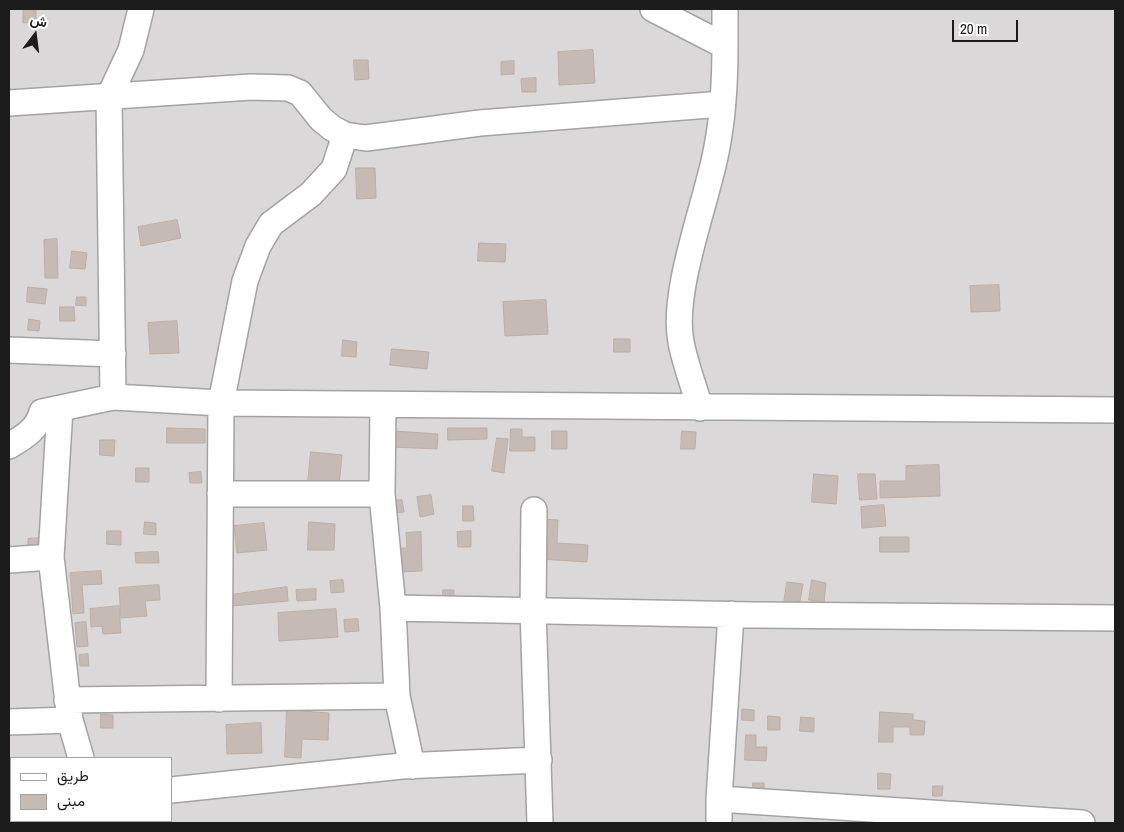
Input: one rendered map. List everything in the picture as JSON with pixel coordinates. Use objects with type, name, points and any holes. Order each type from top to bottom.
[{"type":"street","points":[[113,398],[109,97],[130,50],[141,9]]},
{"type":"street","points":[[653,9],[725,46]]},
{"type":"street","points":[[700,408],[680,341],[680,312],[691,252],[716,150],[722,104],[725,9]]},
{"type":"street","points":[[9,103],[251,87],[288,88],[300,93],[321,119],[332,128],[345,135],[366,138],[480,123],[722,104]]},
{"type":"street","points":[[219,699],[221,403],[245,281],[258,246],[271,224],[311,194],[334,169],[345,135]]},
{"type":"street","points":[[9,350],[113,354]]},
{"type":"street","points":[[9,446],[34,430],[39,424],[42,412],[113,398],[221,403],[383,405],[1115,410]]},
{"type":"street","points":[[383,405],[382,494],[393,608],[398,696],[412,766]]},
{"type":"street","points":[[60,408],[51,557],[68,710],[81,757]]},
{"type":"street","points":[[220,494],[382,494]]},
{"type":"street","points":[[534,510],[533,610],[540,823]]},
{"type":"street","points":[[9,560],[51,557]]},
{"type":"street","points":[[393,608],[1115,618]]},
{"type":"street","points":[[719,823],[731,614]]},
{"type":"street","points":[[9,722],[68,710],[219,699],[398,696]]},
{"type":"street","points":[[172,790],[412,766],[539,760]]},
{"type":"street","points":[[719,799],[1082,823]]},
{"type":"shaded area","points":[[9,9],[1115,9],[1115,823],[9,823]]},
{"type":"building","points":[[36,9],[36,22],[23,23],[23,10]]},
{"type":"building","points":[[593,50],[595,83],[559,85],[558,52]]},
{"type":"building","points":[[354,60],[368,60],[369,79],[355,80]]},
{"type":"building","points":[[514,61],[514,74],[501,75],[501,62]]},
{"type":"building","points":[[536,78],[536,92],[522,92],[521,79]]},
{"type":"building","points":[[356,168],[375,168],[376,198],[357,199]]},
{"type":"building","points":[[177,220],[181,238],[141,246],[138,227]]},
{"type":"building","points":[[57,239],[58,278],[45,278],[44,240]]},
{"type":"building","points":[[479,243],[506,244],[505,262],[478,261]]},
{"type":"building","points":[[72,251],[87,253],[85,269],[70,268]]},
{"type":"building","points":[[999,285],[1000,311],[971,312],[970,286]]},
{"type":"building","points":[[28,287],[47,289],[45,304],[27,302]]},
{"type":"building","points":[[77,297],[86,297],[86,306],[76,305]]},
{"type":"building","points":[[546,300],[548,334],[505,336],[503,302]]},
{"type":"building","points":[[60,307],[74,307],[75,321],[60,321]]},
{"type":"building","points":[[29,319],[40,321],[39,331],[28,330]]},
{"type":"building","points":[[177,321],[179,353],[150,354],[148,323]]},
{"type":"building","points":[[614,339],[630,339],[630,352],[614,352]]},
{"type":"building","points":[[343,340],[357,342],[356,357],[342,356]]},
{"type":"building","points":[[392,349],[429,352],[427,369],[390,365]]},
{"type":"building","points":[[167,428],[205,429],[205,443],[167,443]]},
{"type":"building","points":[[448,428],[487,428],[487,439],[448,440]]},
{"type":"building","points":[[511,429],[522,429],[522,437],[535,437],[535,451],[510,451]]},
{"type":"building","points":[[394,431],[438,434],[437,449],[393,447]]},
{"type":"building","points":[[552,431],[567,431],[567,449],[552,449]]},
{"type":"building","points":[[682,431],[696,432],[695,449],[681,449]]},
{"type":"building","points":[[497,438],[508,439],[504,473],[492,471]]},
{"type":"building","points":[[100,440],[115,440],[114,456],[100,455]]},
{"type":"building","points":[[311,452],[342,455],[339,485],[308,483]]},
{"type":"building","points":[[939,465],[940,496],[880,498],[880,481],[906,481],[906,466]]},
{"type":"building","points":[[136,468],[149,468],[149,482],[136,482]]},
{"type":"building","points":[[201,472],[202,483],[190,483],[189,473]]},
{"type":"building","points":[[814,474],[838,476],[836,504],[812,502]]},
{"type":"building","points":[[858,474],[875,474],[877,499],[860,500]]},
{"type":"building","points":[[431,495],[434,514],[420,517],[417,497]]},
{"type":"building","points":[[402,500],[404,512],[392,513],[391,501]]},
{"type":"building","points":[[884,505],[886,526],[862,528],[861,507]]},
{"type":"building","points":[[463,506],[473,506],[474,521],[463,521]]},
{"type":"building","points":[[543,519],[558,520],[557,543],[588,545],[587,562],[541,559]]},
{"type":"building","points":[[145,522],[156,523],[156,535],[144,534]]},
{"type":"building","points":[[309,522],[335,524],[334,550],[308,550]]},
{"type":"building","points":[[264,523],[267,550],[237,553],[234,526]]},
{"type":"building","points":[[107,531],[121,531],[121,545],[107,544]]},
{"type":"building","points":[[471,531],[471,547],[458,547],[457,532]]},
{"type":"building","points":[[421,532],[422,571],[397,572],[396,549],[407,548],[406,533]]},
{"type":"building","points":[[880,537],[909,537],[909,552],[880,552]]},
{"type":"building","points":[[40,538],[41,548],[28,548],[28,539]]},
{"type":"building","points":[[158,552],[159,563],[136,563],[135,553]]},
{"type":"building","points":[[101,571],[102,584],[82,585],[84,613],[73,614],[70,573]]},
{"type":"building","points":[[343,580],[344,592],[331,593],[330,581]]},
{"type":"building","points":[[812,580],[826,583],[824,602],[809,600]]},
{"type":"building","points":[[787,582],[803,584],[799,607],[784,604]]},
{"type":"building","points":[[159,585],[160,600],[145,601],[147,616],[121,618],[119,588]]},
{"type":"building","points":[[287,587],[288,601],[232,606],[231,595]]},
{"type":"building","points":[[316,589],[316,600],[297,601],[296,590]]},
{"type":"building","points":[[443,590],[454,590],[454,596],[443,596]]},
{"type":"building","points":[[119,606],[121,633],[103,634],[102,626],[91,627],[90,609]]},
{"type":"building","points":[[336,609],[338,637],[279,641],[278,613]]},
{"type":"building","points":[[358,619],[359,631],[345,632],[344,620]]},
{"type":"building","points":[[86,622],[88,646],[77,647],[75,623]]},
{"type":"building","points":[[88,654],[89,666],[80,666],[79,655]]},
{"type":"building","points":[[742,709],[754,710],[754,721],[742,720]]},
{"type":"building","points":[[287,710],[329,713],[328,740],[302,739],[301,758],[285,757]]},
{"type":"building","points":[[880,712],[913,714],[913,720],[925,721],[924,735],[910,735],[910,727],[893,727],[893,742],[879,742]]},
{"type":"building","points":[[101,714],[113,715],[113,728],[101,728]]},
{"type":"building","points":[[768,716],[780,717],[780,730],[768,730]]},
{"type":"building","points":[[801,717],[814,718],[814,732],[800,731]]},
{"type":"building","points":[[261,723],[262,753],[227,754],[226,725]]},
{"type":"building","points":[[746,735],[756,735],[756,747],[767,747],[766,761],[745,760]]},
{"type":"building","points":[[878,773],[891,774],[890,789],[878,789]]},
{"type":"building","points":[[753,783],[764,783],[764,790],[753,790]]},
{"type":"building","points":[[933,786],[943,786],[942,796],[933,796]]}]
